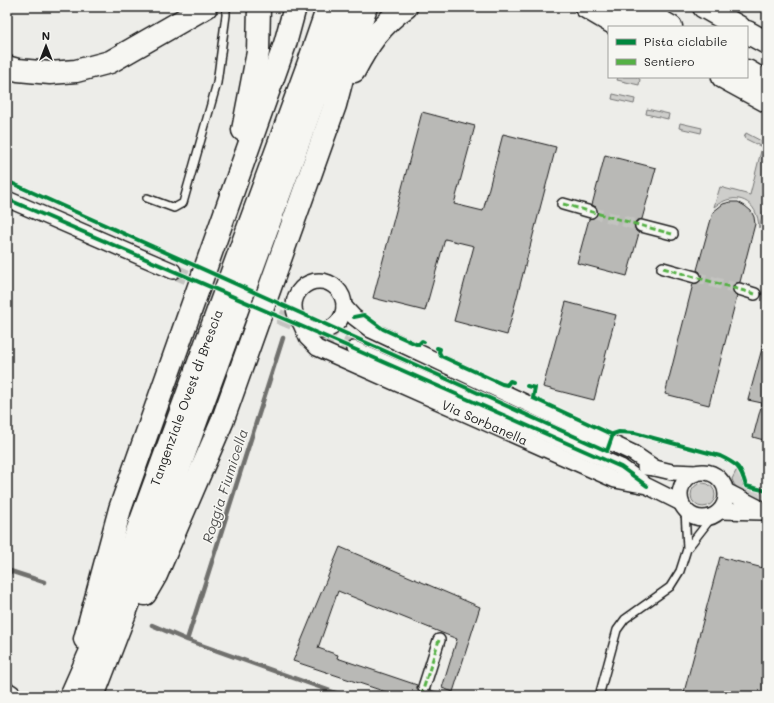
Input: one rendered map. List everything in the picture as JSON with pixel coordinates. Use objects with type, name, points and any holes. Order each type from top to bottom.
[{"type":"highway","points":[[7,68],[50,73],[76,71],[110,62],[206,7]]},
{"type":"highway","points":[[174,358],[185,300],[233,167],[244,128],[258,52],[259,7]]},
{"type":"highway","points":[[84,690],[91,615],[120,509],[285,44],[295,7]]},
{"type":"highway","name":"Tangenziale Ovest di Brescia","points":[[84,690],[105,619],[308,66],[328,7]]},
{"type":"highway","name":"Tangenziale Ovest di Brescia","points":[[84,690],[143,566],[348,7]]},
{"type":"highway","points":[[84,690],[156,574],[222,422],[335,105],[345,67],[366,7]]},
{"type":"highway","points":[[335,105],[365,49],[381,28],[406,7]]},
{"type":"highway","points":[[586,7],[618,26]]},
{"type":"highway","points":[[605,7],[636,26]]},
{"type":"highway","points":[[636,7],[669,26]]},
{"type":"highway","points":[[704,7],[737,26]]},
{"type":"highway","points":[[748,33],[767,43]]},
{"type":"highway","points":[[748,72],[767,83]]},
{"type":"highway","points":[[725,78],[767,101]]},
{"type":"street","points":[[7,199],[174,271]]},
{"type":"street","points":[[563,204],[591,212]]},
{"type":"street","points":[[641,226],[672,234]]},
{"type":"street","points":[[664,268],[695,277]]},
{"type":"street","points":[[318,281],[328,283],[336,288],[342,296],[344,306],[342,316],[336,324],[328,329],[318,331],[309,329],[301,324],[295,316],[293,306],[295,296],[301,288],[309,283],[318,281]]},
{"type":"street","points":[[739,289],[755,294]]},
{"type":"street","points":[[344,306],[354,317],[371,330],[633,453],[655,468]]},
{"type":"street","name":"Via Sorbanella","points":[[301,324],[307,338],[318,348],[615,480],[647,486],[683,507]]},
{"type":"street","points":[[354,349],[621,467],[647,486]]},
{"type":"street","points":[[621,467],[655,468],[672,472],[704,472],[714,475],[722,482],[726,491],[725,502],[716,514]]},
{"type":"street","points":[[696,473],[688,478],[682,485],[679,494],[683,507],[692,516],[702,519],[716,514],[766,512]]},
{"type":"street","points":[[726,491],[766,512]]},
{"type":"street","points":[[424,687],[439,640]]},
{"type":"lane","points":[[147,198],[174,208],[183,203],[217,83],[226,7]]},
{"type":"lane","points":[[683,507],[687,549]]},
{"type":"lane","points":[[599,696],[617,630],[625,619],[670,587],[680,571],[687,549],[716,514]]},
{"type":"shaded area","points":[[618,78],[640,79],[639,85],[617,80]]},
{"type":"shaded area","points":[[613,94],[635,99],[634,104],[612,99]]},
{"type":"shaded area","points":[[647,109],[669,114],[668,119],[646,114]]},
{"type":"shaded area","points":[[680,123],[702,128],[701,133],[679,128]]},
{"type":"shaded area","points":[[746,133],[767,144],[767,197],[759,228],[758,218],[755,211],[744,201],[730,199],[714,207],[720,187],[750,195],[762,147],[744,138]]},
{"type":"shaded area","points":[[739,470],[743,486],[767,493],[767,501],[746,494],[738,489],[732,479],[736,471]]},
{"type":"shaded area","points":[[703,483],[712,486],[715,495],[712,504],[703,507],[694,504],[691,495],[694,486]]},
{"type":"building","points":[[422,112],[475,126],[454,204],[483,211],[503,134],[556,147],[507,335],[454,321],[474,246],[445,239],[425,311],[373,298]]},
{"type":"building","points":[[605,155],[656,168],[642,219],[636,221],[634,225],[636,231],[639,233],[627,276],[577,263],[589,219],[596,217],[598,214],[596,207],[592,205]]},
{"type":"building","points":[[738,202],[751,211],[755,224],[740,282],[732,287],[737,296],[709,405],[665,394],[693,284],[700,282],[702,279],[700,272],[697,270],[713,212],[723,204]]},
{"type":"building","points":[[566,302],[616,315],[594,400],[543,387]]},
{"type":"building","points":[[763,345],[767,345],[767,441],[753,437],[762,403],[748,400]]},
{"type":"building","points":[[340,547],[480,607],[453,692],[442,688],[457,639],[338,591],[318,648],[338,655],[337,658],[417,685],[417,689],[422,694],[426,694],[430,690],[443,694],[443,696],[398,696],[293,661]]},
{"type":"building","points":[[720,557],[767,569],[767,696],[683,696]]},
{"type":"waterway","name":"Roggia Fiumicella","points":[[152,625],[187,640],[283,338]]},
{"type":"waterway","name":"Roggia Fiumicella","points":[[7,570],[44,582]]},
{"type":"waterway","name":"Roggia Fiumicella","points":[[187,640],[336,693]]},
{"type":"waterway","name":"Roggia Fiumicella","points":[[334,696],[336,693],[347,696]]},
{"type":"tunnel","points":[[591,212],[641,226]]},
{"type":"tunnel","points":[[173,271],[354,349]]},
{"type":"tunnel","points":[[695,277],[739,289]]},
{"type":"tunnel","points":[[421,696],[424,687]]},
{"type":"marked path","points":[[563,204],[672,234]]},
{"type":"marked path","points":[[663,268],[755,294]]},
{"type":"marked path","points":[[421,696],[439,640]]},
{"type":"cycle path","points":[[7,181],[607,451],[613,434],[619,432],[635,433],[720,456],[731,461],[738,467],[746,486],[767,491]]},
{"type":"cycle path","points":[[7,199],[354,349],[621,467],[647,486]]},
{"type":"cycle path","points":[[354,317],[364,315],[383,329],[416,344],[419,344],[422,341],[424,342]]},
{"type":"cycle path","points":[[437,348],[440,349],[439,352],[441,356],[502,384],[507,385],[510,381],[513,382]]},
{"type":"cycle path","points":[[527,386],[535,388],[533,398],[613,435]]}]
